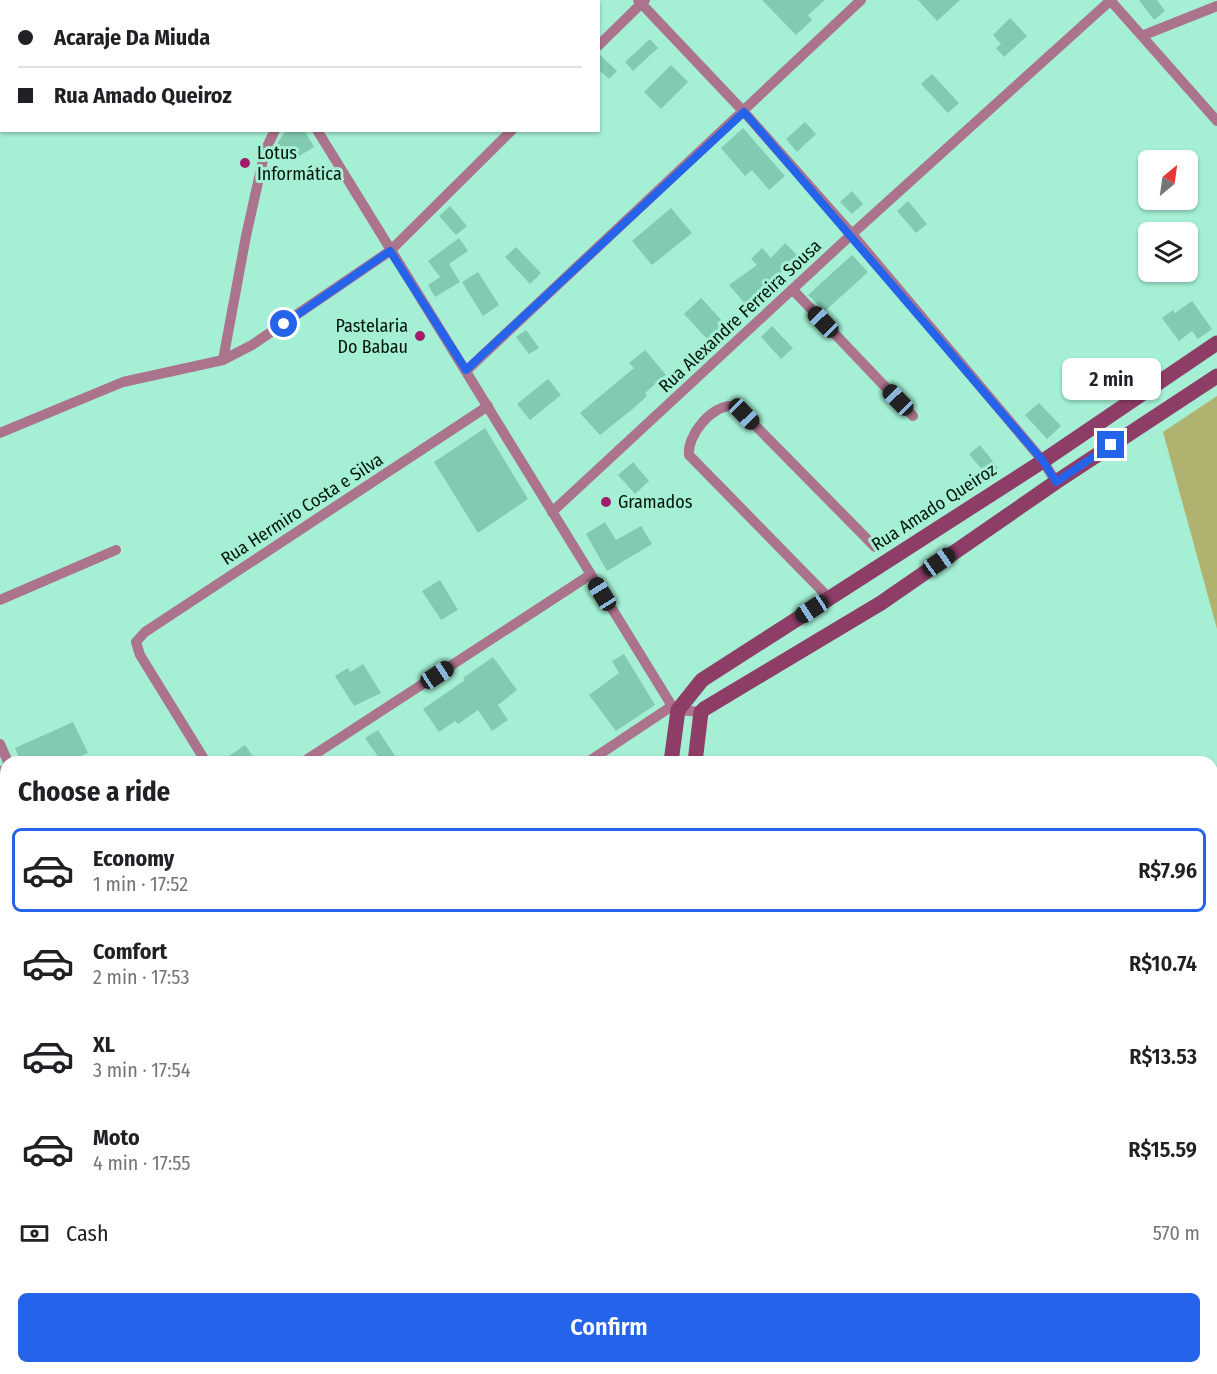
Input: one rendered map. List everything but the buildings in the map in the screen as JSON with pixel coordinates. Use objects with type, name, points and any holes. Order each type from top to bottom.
[{"type":"street","points":[[466,370],[861,0]]},
{"type":"street","points":[[1111,0],[1217,121]]},
{"type":"street","name":"Rua Alexandre Ferreira Sousa","points":[[552,512],[852,234],[1111,0]]},
{"type":"street","points":[[600,44],[642,1],[852,234],[1043,461],[1056,482]]},
{"type":"street","points":[[1144,35],[1217,6]]},
{"type":"street","points":[[223,360],[265,151],[274,132]]},
{"type":"street","points":[[318,132],[590,575],[675,708],[671,756]]},
{"type":"street","points":[[0,433],[123,382],[223,360],[290,320],[390,251],[510,132]]},
{"type":"street","points":[[793,290],[912,416]]},
{"type":"street","name":"Rua Amado Queiroz","points":[[675,708],[702,680],[1043,461],[1217,343]]},
{"type":"street","points":[[598,756],[675,708],[701,712],[881,603],[1056,482],[1217,376]]},
{"type":"street","name":"Rua Hermiro Costa e Silva","points":[[202,756],[140,655],[136,642],[145,632],[488,406]]},
{"type":"street","points":[[830,598],[689,455],[688,447],[698,428],[720,408],[732,406],[744,414],[875,547]]},
{"type":"street","points":[[0,600],[116,550]]},
{"type":"street","points":[[312,756],[590,575]]},
{"type":"street","points":[[696,756],[701,712]]},
{"type":"green space","points":[[1217,396],[1217,629],[1163,432]]},
{"type":"place","name":"Lotus Informática","points":[[245,163]]},
{"type":"place","name":"Pastelaria Do Babau","points":[[420,336]]},
{"type":"place","name":"Gramados","points":[[606,502]]},
{"type":"route","points":[[284,324],[390,251],[466,370],[744,112],[852,234],[1043,461],[1056,482],[1111,445]]}]
